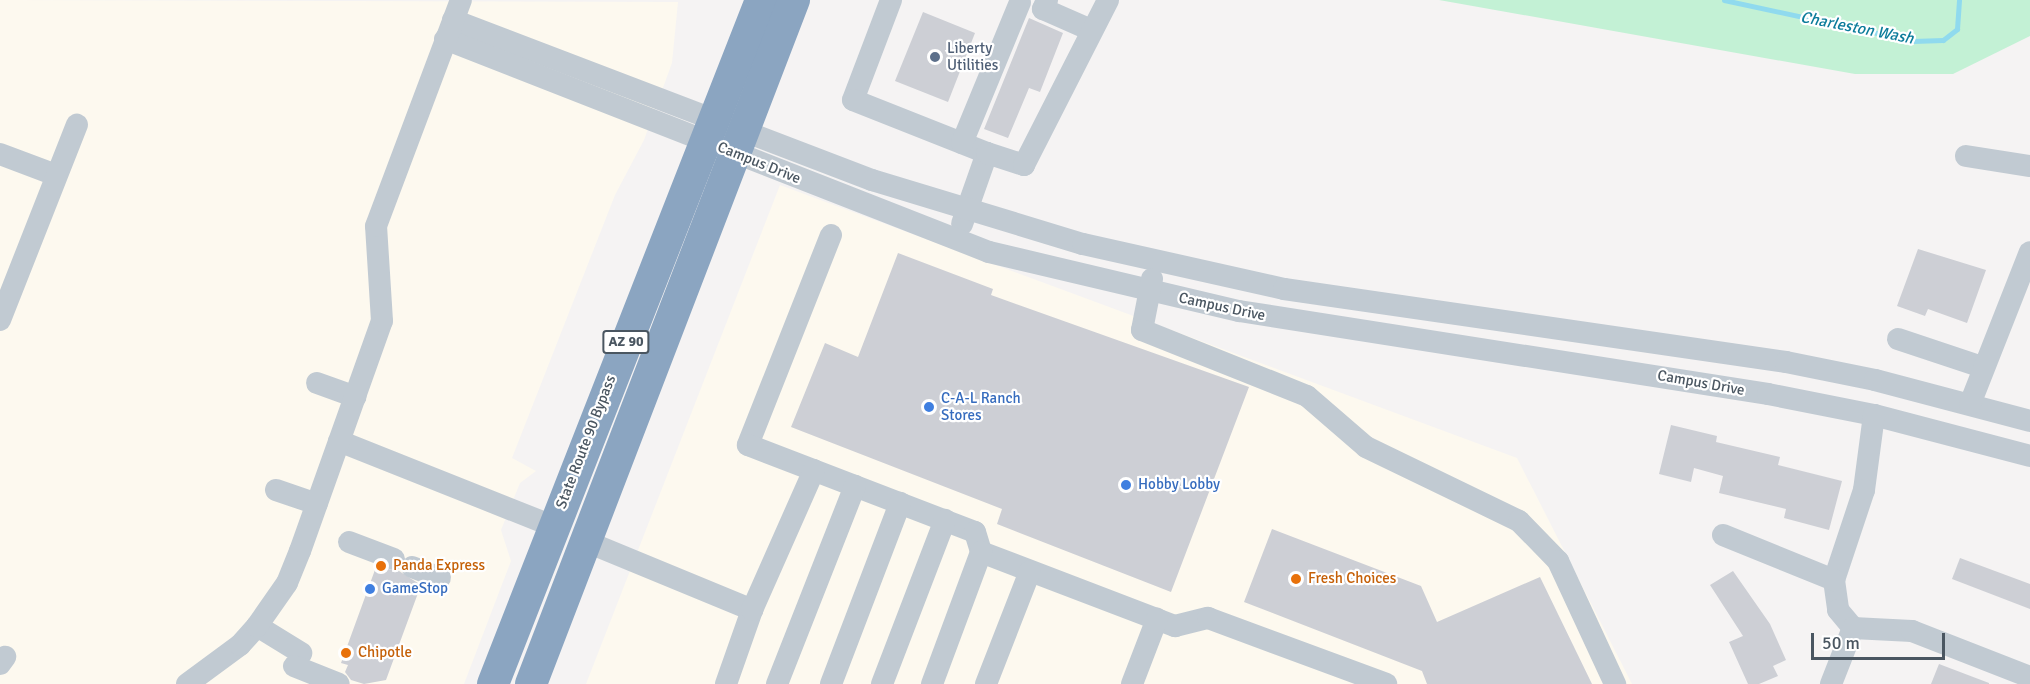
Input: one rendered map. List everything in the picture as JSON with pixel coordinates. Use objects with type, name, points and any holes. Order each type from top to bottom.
[{"type":"highway","name":"State Route 90 Bypass","points":[[493,684],[761,0]]},
{"type":"highway","name":"AZ 90","points":[[531,684],[794,0]]},
{"type":"street","points":[[891,0],[853,100],[987,153],[1024,165],[1108,0]]},
{"type":"street","points":[[1047,0],[1043,9],[1091,30]]},
{"type":"street","points":[[962,143],[1019,1]]},
{"type":"street","name":"Campus Drive","points":[[453,19],[740,141],[957,240],[1150,291],[1294,322],[1674,378],[1874,416],[2030,456]]},
{"type":"street","points":[[187,684],[240,645],[257,626],[287,583],[382,321],[376,226],[453,19]]},
{"type":"street","points":[[0,320],[76,124]]},
{"type":"street","name":"Campus Drive","points":[[740,141],[967,211],[1155,262],[1284,289],[1786,362],[1970,404],[2030,421]]},
{"type":"street","points":[[957,240],[987,153]]},
{"type":"street","points":[[0,154],[56,175]]},
{"type":"street","points":[[1966,156],[2030,166]]},
{"type":"street","points":[[831,235],[748,445],[975,532],[981,552],[932,684]]},
{"type":"street","points":[[1970,404],[1982,367],[2030,252]]},
{"type":"street","points":[[1155,262],[1142,330],[1307,396],[1366,447],[1519,521],[1558,561],[1615,684]]},
{"type":"street","points":[[1898,339],[1982,367]]},
{"type":"street","points":[[317,383],[356,397]]},
{"type":"street","points":[[1874,416],[1864,490],[1834,580],[1838,610],[1853,628],[1912,632],[2030,677]]},
{"type":"street","points":[[339,441],[554,526]]},
{"type":"street","points":[[726,684],[752,610],[814,470]]},
{"type":"street","points":[[777,684],[855,486]]},
{"type":"street","points":[[276,490],[317,504]]},
{"type":"street","points":[[831,684],[900,503]]},
{"type":"street","points":[[882,684],[945,520]]},
{"type":"street","points":[[1723,535],[1834,580]]},
{"type":"street","points":[[585,541],[752,610]]},
{"type":"street","points":[[349,542],[440,578]]},
{"type":"street","points":[[981,552],[1175,626],[1208,618],[1386,684]]},
{"type":"street","points":[[986,684],[1030,571]]},
{"type":"street","points":[[1132,684],[1157,619]]},
{"type":"street","points":[[257,626],[297,660],[339,684]]},
{"type":"street","points":[[1831,684],[1853,628]]},
{"type":"shaded area","points":[[0,0],[678,2],[672,63],[644,140],[615,195],[512,458],[536,471],[520,483],[501,530],[511,561],[464,684],[0,684]]},
{"type":"shaded area","points":[[780,185],[1517,458],[1632,684],[586,684]]},
{"type":"green space","points":[[1439,0],[2030,0],[2030,36],[1953,74],[1855,74]]},
{"type":"building","name":"Liberty Utilities","points":[[923,12],[975,33],[948,102],[895,81]]},
{"type":"building","points":[[1029,18],[1063,33],[1040,92],[1029,88],[1008,138],[984,129]]},
{"type":"building","points":[[1918,249],[1986,270],[1967,323],[1928,309],[1925,316],[1897,306]]},
{"type":"building","points":[[898,253],[993,289],[991,295],[1249,387],[1171,592],[997,524],[1002,509],[791,427],[825,343],[858,357]]},
{"type":"building","points":[[1671,425],[1717,436],[1716,442],[1780,457],[1778,465],[1842,481],[1829,530],[1784,518],[1786,509],[1719,493],[1723,476],[1694,468],[1691,482],[1659,474]]},
{"type":"building","points":[[1272,529],[1421,586],[1437,622],[1540,577],[1592,684],[1427,684],[1422,671],[1244,602]]},
{"type":"building","points":[[1960,558],[2030,584],[2030,609],[1952,579]]},
{"type":"building","points":[[376,567],[399,571],[421,585],[386,680],[364,684],[351,680],[345,672],[348,665],[341,663]]},
{"type":"building","points":[[1733,571],[1770,624],[1786,660],[1773,666],[1778,676],[1759,684],[1748,684],[1729,642],[1743,636],[1710,585]]},
{"type":"building","points":[[1939,664],[1989,683],[1989,684],[1931,684]]},
{"type":"waterway","name":"Charleston Wash","points":[[1724,0],[1913,41],[1943,40],[1957,29],[1959,0]]},
{"type":"place","name":"Liberty Utilities","points":[[935,57]]},
{"type":"place","name":"C-A-L Ranch Stores","points":[[929,407]]},
{"type":"place","name":"Hobby Lobby","points":[[1126,485]]},
{"type":"place","name":"Panda Express","points":[[381,566]]},
{"type":"place","name":"Fresh Choices","points":[[1296,579]]},
{"type":"place","name":"GameStop","points":[[370,589]]},
{"type":"place","name":"Chipotle","points":[[346,653]]}]
